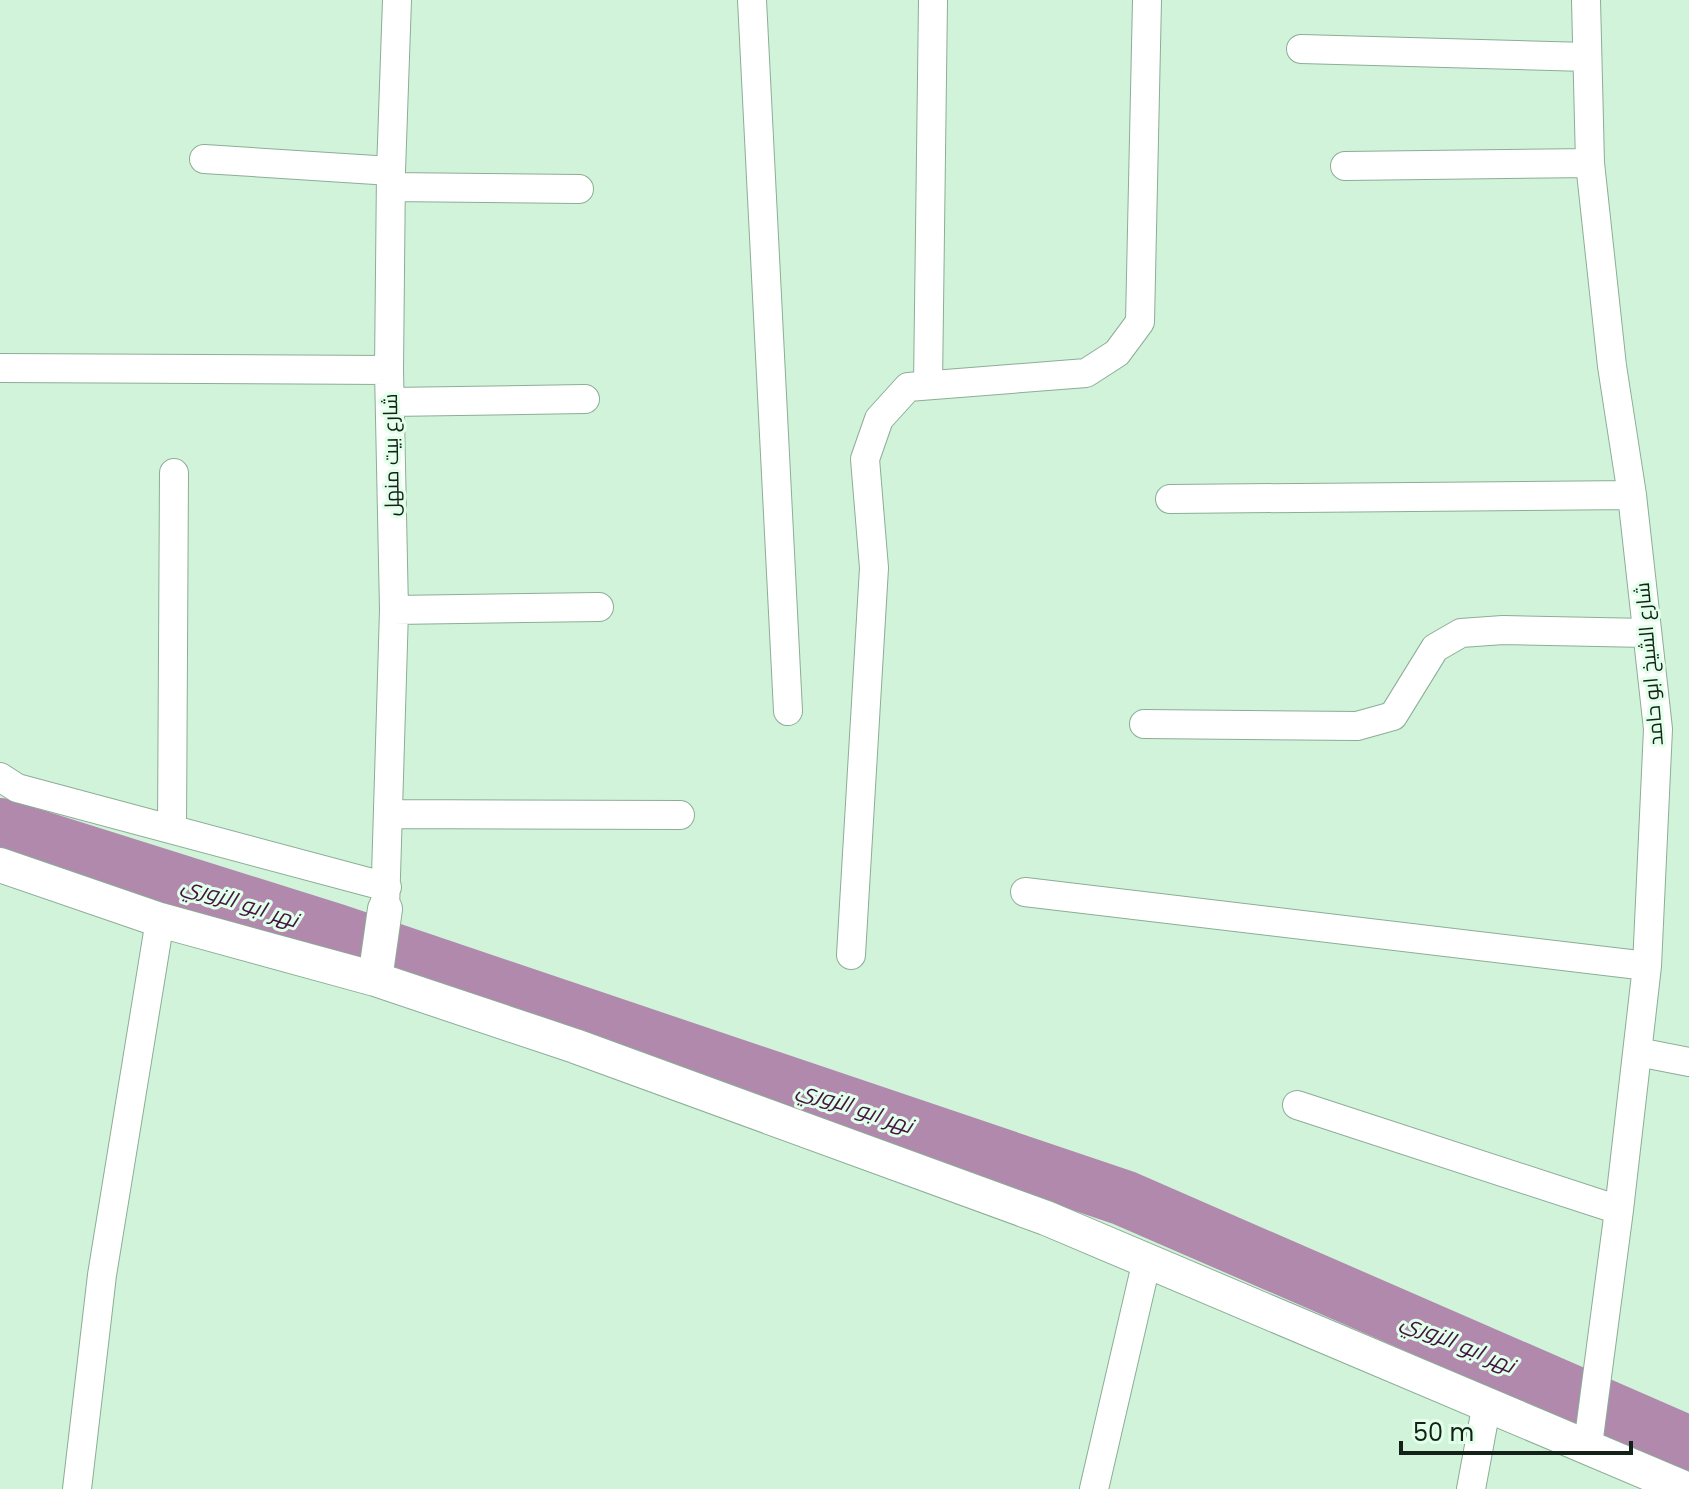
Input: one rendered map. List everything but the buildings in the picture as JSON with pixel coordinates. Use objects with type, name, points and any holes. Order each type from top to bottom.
[{"type":"street","name":"شارع بيت منهل","points":[[386,898],[394,610],[389,370],[397,0]]},
{"type":"street","points":[[752,0],[788,711]]},
{"type":"street","points":[[928,385],[933,0]]},
{"type":"street","points":[[851,955],[874,568],[865,459],[879,419],[908,387],[1086,373],[1117,353],[1140,322],[1147,0]]},
{"type":"street","name":"شارع الشيخ ابو حامد","points":[[1586,0],[1590,163],[1658,729],[1647,966],[1588,1445]]},
{"type":"street","points":[[1301,49],[1587,57]]},
{"type":"street","points":[[204,159],[391,179],[579,189]]},
{"type":"street","points":[[1345,166],[1590,163]]},
{"type":"street","points":[[0,368],[389,370]]},
{"type":"street","points":[[390,402],[585,399]]},
{"type":"street","points":[[172,829],[174,473]]},
{"type":"street","points":[[1170,499],[1632,495]]},
{"type":"street","points":[[394,610],[599,607]]},
{"type":"street","points":[[1144,724],[1357,726],[1393,716],[1435,648],[1461,633],[1503,630],[1647,633]]},
{"type":"street","points":[[0,777],[17,788],[172,829],[386,898],[377,970]]},
{"type":"street","points":[[388,814],[680,815]]},
{"type":"street","points":[[0,865],[160,920],[377,970],[575,1046],[987,1196],[1147,1260],[1686,1489]]},
{"type":"street","points":[[1025,892],[1647,966]]},
{"type":"street","points":[[77,1489],[102,1275],[160,920]]},
{"type":"street","points":[[1638,1052],[1689,1062]]},
{"type":"street","points":[[1297,1105],[1619,1210]]},
{"type":"street","points":[[1094,1489],[1147,1260]]},
{"type":"street","points":[[1471,1489],[1487,1403]]},
{"type":"waterway","name":"نهر ابو الزوري","points":[[0,826],[337,932],[1124,1198],[1689,1444]]}]
